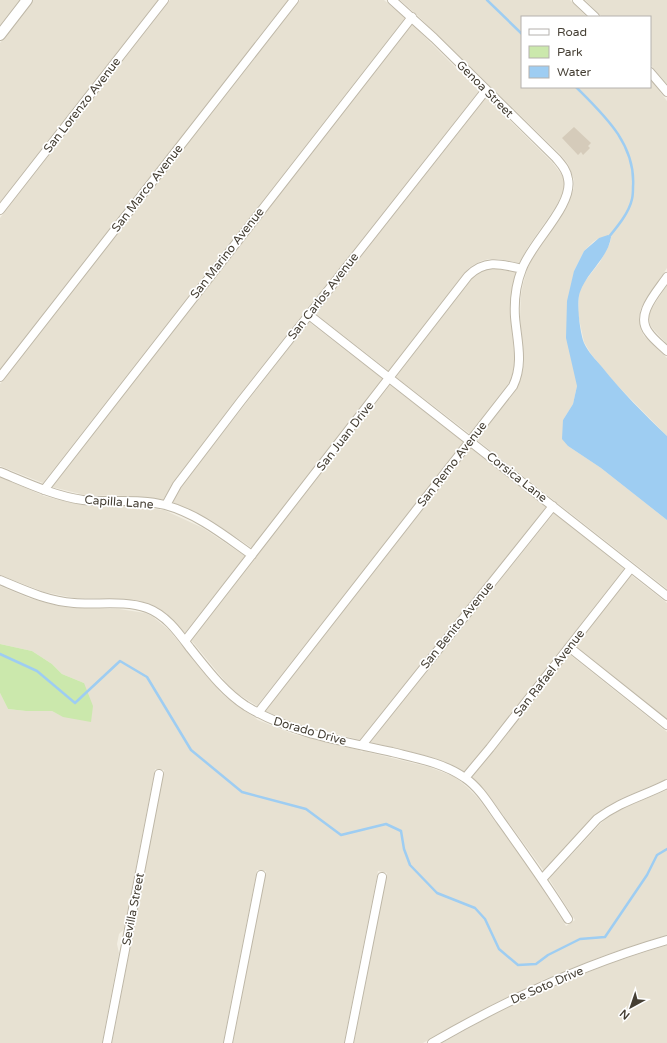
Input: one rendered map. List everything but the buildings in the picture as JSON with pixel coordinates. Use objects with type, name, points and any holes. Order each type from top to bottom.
[{"type":"street","points":[[0,35],[27,0]]},
{"type":"street","name":"San Lorenzo Avenue","points":[[0,210],[164,0]]},
{"type":"street","name":"San Marco Avenue","points":[[0,377],[294,0]]},
{"type":"street","name":"Genoa Street","points":[[392,0],[412,17],[556,158],[566,173],[569,184]]},
{"type":"street","points":[[577,0],[594,16]]},
{"type":"street","name":"San Marino Avenue","points":[[44,490],[412,17]]},
{"type":"street","points":[[651,73],[667,92]]},
{"type":"street","name":"San Carlos Avenue","points":[[166,505],[176,486],[486,90]]},
{"type":"street","name":"San Remo Avenue","points":[[258,713],[509,392],[518,374],[519,356],[515,302],[522,269],[532,249],[562,206],[567,196],[569,184]]},
{"type":"street","name":"San Juan Drive","points":[[185,641],[390,378],[465,279],[473,271],[482,266],[493,264],[522,269]]},
{"type":"street","points":[[667,277],[646,309],[644,316],[646,327],[653,338],[667,351]]},
{"type":"street","name":"Corsica Lane","points":[[309,315],[667,596]]},
{"type":"street","name":"Capilla Lane","points":[[0,472],[44,490],[84,500],[135,501],[166,505],[206,523],[252,555]]},
{"type":"street","name":"San Benito Avenue","points":[[362,745],[553,506]]},
{"type":"street","name":"San Rafael Avenue","points":[[465,778],[631,568]]},
{"type":"street","name":"Dorado Drive","points":[[0,580],[31,593],[60,601],[120,604],[146,608],[164,618],[224,689],[258,713],[284,726],[430,762],[457,773],[465,778],[481,795],[543,878],[568,919]]},
{"type":"street","points":[[569,647],[667,725]]},
{"type":"street","name":"Sevilla Street","points":[[107,1043],[159,774]]},
{"type":"street","points":[[543,878],[597,819],[606,812],[623,802],[667,784]]},
{"type":"street","points":[[228,1043],[260,875]]},
{"type":"street","points":[[349,1043],[382,877]]},
{"type":"street","name":"De Soto Drive","points":[[432,1043],[503,1004],[546,984],[610,959],[667,940]]},
{"type":"shaded area","points":[[0,0],[21,0],[0,27]]},
{"type":"shaded area","points":[[33,0],[158,0],[0,202],[0,43]]},
{"type":"shaded area","points":[[170,0],[288,0],[0,369],[0,218]]},
{"type":"shaded area","points":[[300,0],[384,0],[405,18],[43,483],[0,466],[0,384]]},
{"type":"shaded area","points":[[400,0],[570,0],[586,16],[521,16],[521,88],[651,88],[651,80],[667,101],[667,268],[641,308],[639,318],[641,330],[644,336],[667,358],[667,436],[615,383],[591,354],[584,342],[578,314],[579,294],[582,285],[600,262],[610,243],[611,237],[599,238],[593,242],[584,251],[574,271],[577,386],[573,404],[563,420],[568,446],[601,468],[667,520],[667,589],[477,440],[513,394],[520,381],[524,362],[520,317],[523,284],[531,259],[566,209],[574,188],[574,180],[568,164],[560,154]]},
{"type":"shaded area","points":[[585,0],[667,0],[667,84],[651,65],[651,16],[601,16]]},
{"type":"shaded area","points":[[412,24],[479,91],[237,398],[173,483],[163,500],[130,496],[85,495],[52,487]]},
{"type":"shaded area","points":[[486,97],[552,162],[562,175],[564,180],[564,191],[555,208],[528,247],[519,263],[499,259],[489,259],[481,261],[470,267],[389,371],[316,314]]},
{"type":"shaded area","points":[[489,269],[516,272],[512,289],[510,310],[515,363],[511,379],[505,389],[470,434],[396,377],[471,279],[480,272]]},
{"type":"shaded area","points":[[667,285],[667,344],[650,325],[649,316],[650,311]]},
{"type":"shaded area","points":[[309,322],[383,379],[252,548],[209,519],[172,502],[180,488]]},
{"type":"shaded area","points":[[390,385],[464,442],[257,706],[238,694],[228,685],[191,640]]},
{"type":"shaded area","points":[[471,448],[546,507],[360,740],[297,724],[265,711]]},
{"type":"shaded area","points":[[0,477],[44,496],[83,505],[128,506],[164,510],[203,528],[245,556],[185,633],[167,614],[148,603],[121,599],[74,598],[44,592],[0,575]]},
{"type":"shaded area","points":[[554,513],[624,569],[486,746],[465,772],[432,757],[370,742]]},
{"type":"shaded area","points":[[631,575],[667,603],[667,719],[576,646]]},
{"type":"shaded area","points":[[0,586],[29,598],[59,606],[73,608],[119,609],[145,613],[152,616],[169,630],[221,693],[258,720],[293,734],[362,752],[429,767],[455,777],[478,798],[539,882],[566,926],[575,920],[549,879],[608,817],[625,807],[667,790],[667,935],[608,954],[545,979],[494,1004],[423,1043],[354,1043],[387,873],[378,871],[344,1043],[233,1043],[266,871],[257,870],[223,1043],[112,1043],[164,770],[155,769],[124,929],[119,934],[117,944],[119,953],[102,1043],[0,1043],[0,693],[8,709],[52,711],[64,717],[84,683],[62,674],[52,664],[32,651],[0,644]]},
{"type":"shaded area","points":[[569,654],[667,732],[667,779],[622,798],[604,808],[544,871],[490,797],[472,777]]},
{"type":"shaded area","points":[[667,945],[667,1043],[442,1043],[505,1008],[548,988],[611,963]]},
{"type":"green space","points":[[0,644],[32,651],[52,664],[62,674],[84,683],[93,706],[91,722],[63,717],[52,711],[8,709],[0,693]]},
{"type":"water","points":[[608,235],[611,237],[606,252],[587,278],[580,292],[578,310],[581,332],[584,343],[592,356],[625,394],[667,436],[667,520],[601,468],[568,446],[562,439],[563,420],[573,404],[577,386],[566,338],[567,301],[574,271],[584,251],[599,238]]},
{"type":"waterway","points":[[487,0],[521,33]]},
{"type":"waterway","points":[[577,88],[597,108],[616,131],[624,144],[633,172],[633,193],[630,204],[622,220],[608,238]]},
{"type":"waterway","points":[[0,654],[37,671],[75,703],[120,661],[147,677],[191,750],[242,792],[306,809],[341,835],[386,824],[401,831],[404,849],[410,865],[437,893],[475,908],[485,919],[499,949],[518,965],[536,964],[548,955],[580,939],[605,937],[647,875],[657,855],[667,849]]}]
